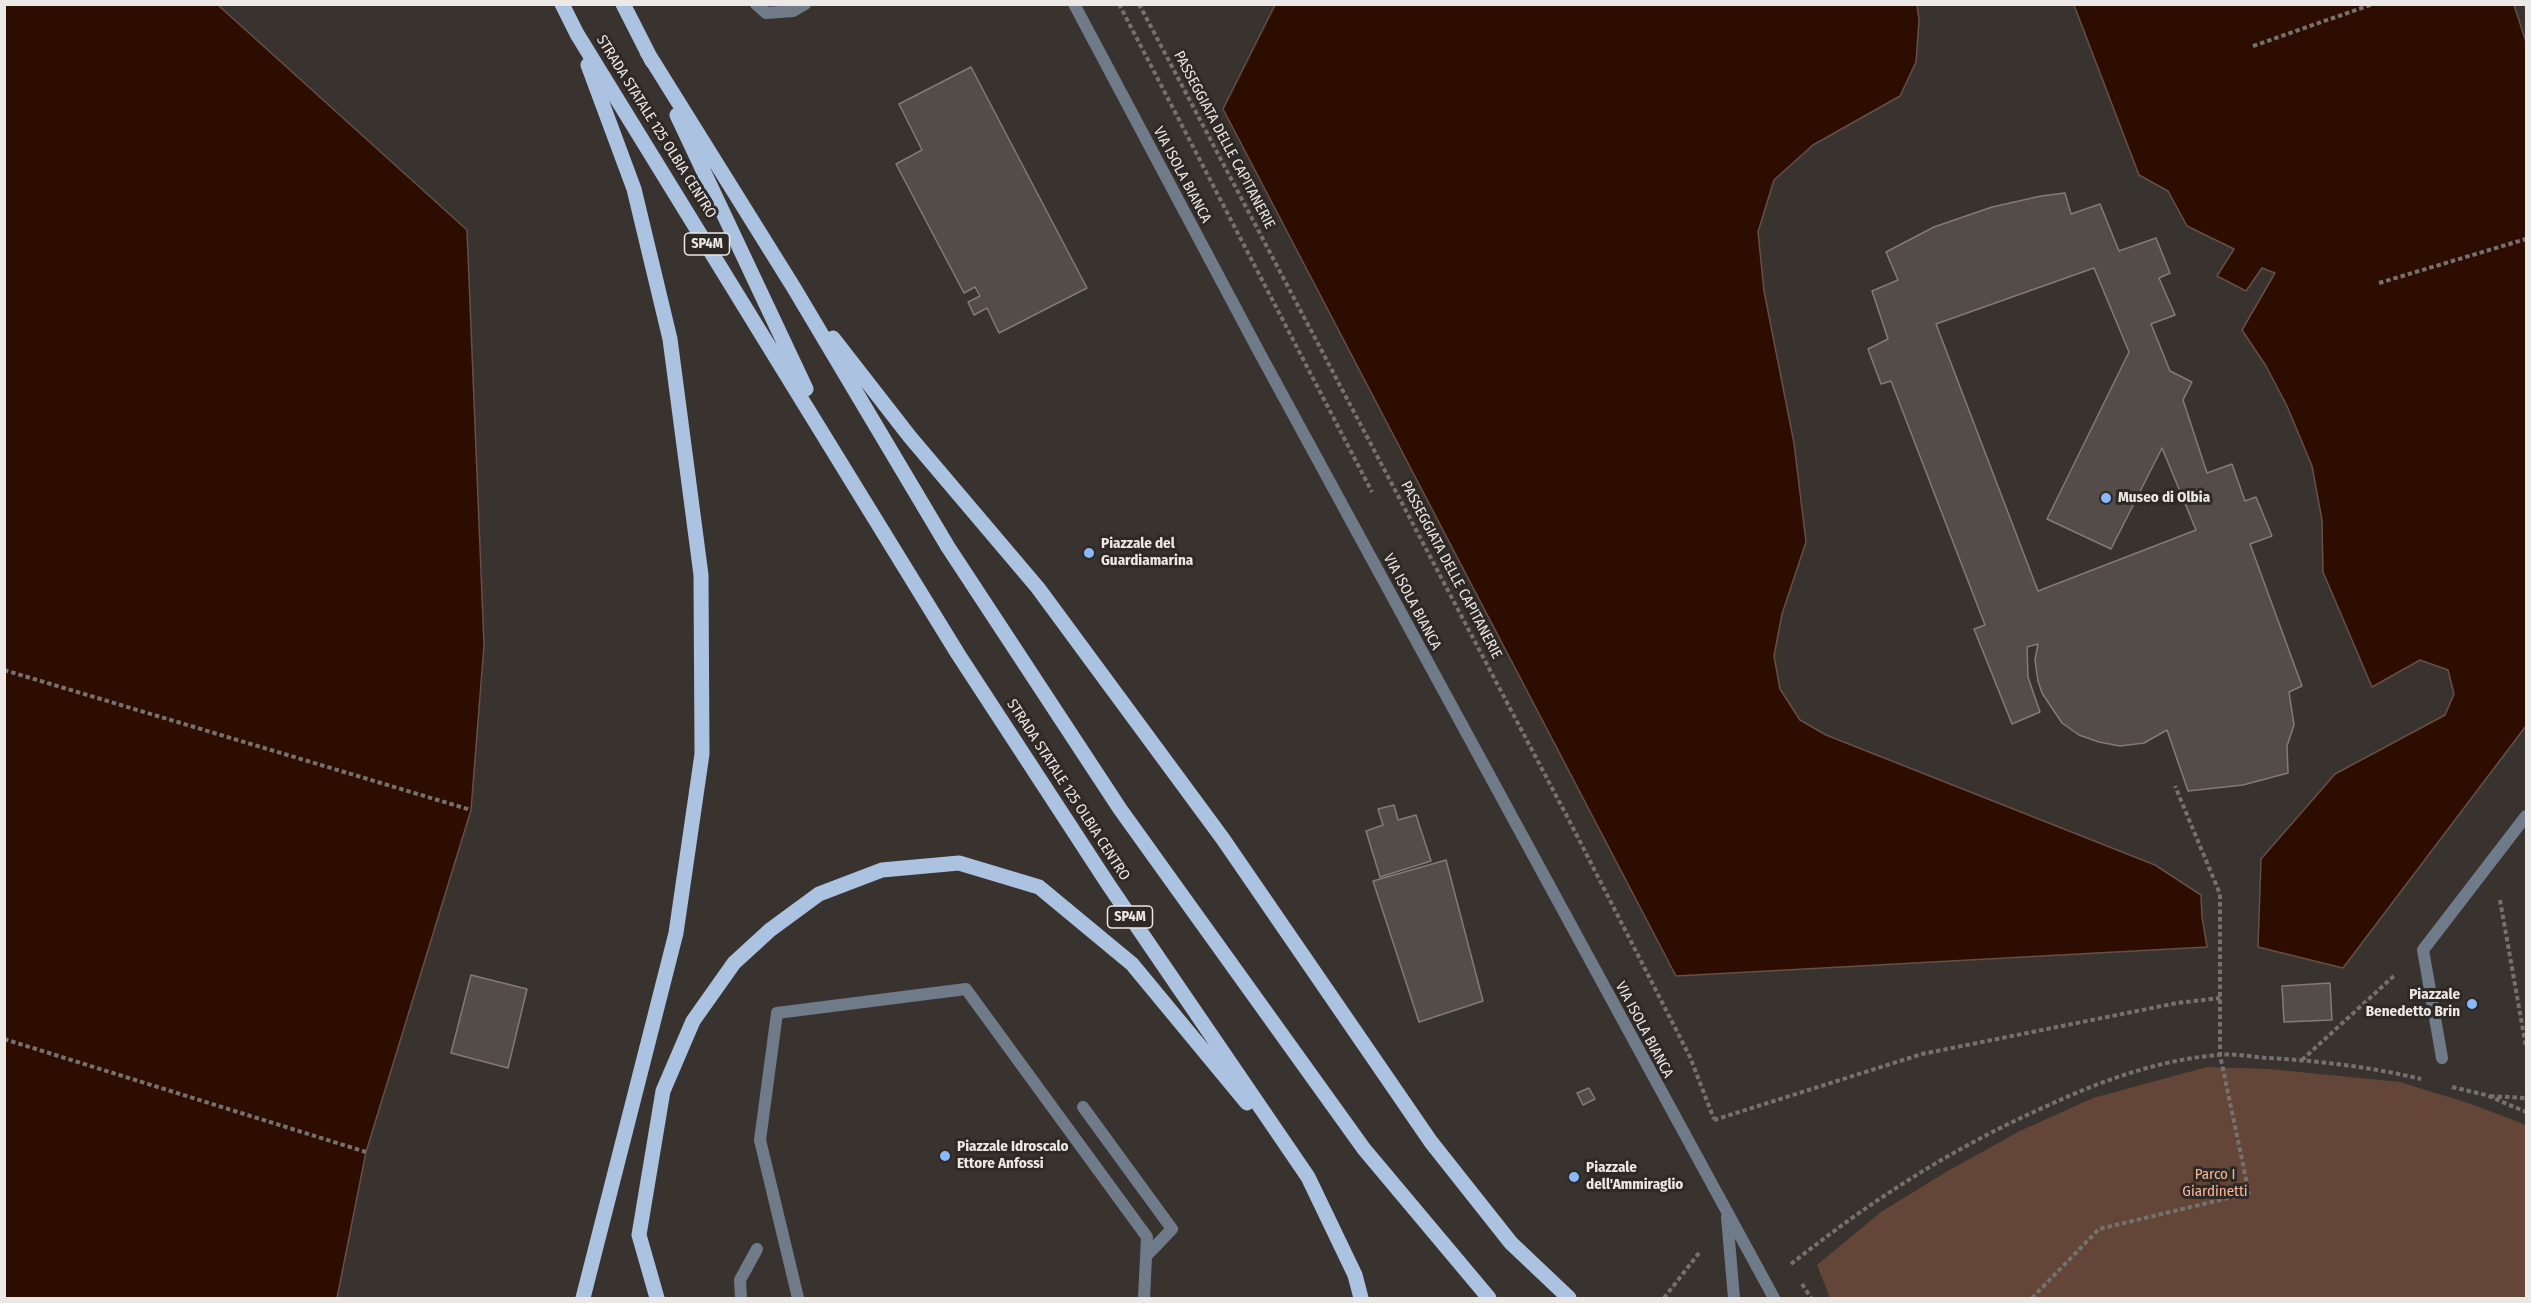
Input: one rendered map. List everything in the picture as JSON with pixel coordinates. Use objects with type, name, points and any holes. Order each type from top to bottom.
[{"type":"main road","points":[[562,4],[577,34],[634,189],[670,339],[701,575],[702,742],[676,933],[583,1299]]},
{"type":"main road","points":[[623,4],[647,52],[794,288],[948,547],[1120,809],[1364,1149],[1490,1299]]},
{"type":"main road","name":"STRADA STATALE 125 OLBIA CENTRO","points":[[577,34],[958,654],[1082,844],[1308,1177],[1355,1275],[1361,1299]]},
{"type":"main road","name":"STRADA STATALE 125 OLBIA CENTRO","points":[[647,52],[836,455]]},
{"type":"main road","points":[[794,288],[910,437],[1038,588],[1223,839],[1431,1142],[1511,1243],[1569,1299]]},
{"type":"main road","points":[[657,1299],[639,1235],[663,1091],[693,1021],[734,963],[770,930],[819,894],[882,870],[959,863],[1039,887],[1132,964],[1308,1177]]},
{"type":"street","points":[[756,4],[766,13],[793,10],[805,4]]},
{"type":"street","name":"VIA ISOLA BIANCA","points":[[1074,4],[1254,342],[1774,1299]]},
{"type":"street","points":[[2442,1058],[2423,950],[2526,816]]},
{"type":"street","points":[[798,1299],[760,1140],[777,1013],[966,989],[1147,1237],[1144,1299]]},
{"type":"street","points":[[1083,1107],[1172,1229],[1146,1256]]},
{"type":"street","name":"VIA ISOLA BIANCA","points":[[1726,1213],[1734,1299]]},
{"type":"street","points":[[741,1299],[740,1281],[758,1249]]},
{"type":"path","name":"PASSEGGIATA DELLE CAPITANERIE","points":[[1139,4],[1571,824],[1690,1058],[1714,1120],[1922,1054],[2177,1003],[2220,998]]},
{"type":"path","points":[[2253,46],[2373,4]]},
{"type":"path","points":[[2379,283],[2526,239]]},
{"type":"path","points":[[4,670],[471,810]]},
{"type":"path","points":[[2032,1299],[2099,1229],[2250,1194],[2220,1054],[2220,894],[2175,786]]},
{"type":"path","points":[[2493,859],[2526,1047]]},
{"type":"path","points":[[2302,1060],[2423,950]]},
{"type":"path","points":[[4,1040],[366,1152]]},
{"type":"path","points":[[1791,1264],[1892,1188],[1955,1151],[2025,1115],[2095,1084],[2161,1064],[2220,1054],[2302,1060],[2389,1071],[2428,1081]]},
{"type":"path","points":[[2451,1087],[2486,1095],[2526,1098]]},
{"type":"path","points":[[2486,1095],[2526,1112]]},
{"type":"green space","name":"Parco I Giardinetti","points":[[2207,1067],[2269,1069],[2400,1082],[2471,1104],[2526,1125],[2526,1298],[1830,1298],[1817,1265],[1881,1212],[1946,1172],[2020,1131],[2093,1098]]},
{"type":"shaded area","points":[[5,4],[218,5],[467,230],[484,645],[471,810],[366,1152],[337,1298],[5,1298]]},
{"type":"shaded area","points":[[1275,5],[1917,5],[1919,20],[1916,62],[1900,96],[1813,145],[1774,180],[1758,232],[1764,291],[1794,443],[1806,542],[1782,614],[1774,656],[1780,689],[1800,720],[1826,735],[2155,865],[2201,895],[2207,947],[1676,976],[1223,109]]},
{"type":"shaded area","points":[[2074,5],[2514,5],[2526,42],[2526,726],[2343,968],[2258,947],[2261,859],[2335,774],[2445,715],[2454,694],[2448,670],[2420,660],[2372,687],[2323,572],[2322,520],[2312,466],[2287,406],[2266,366],[2242,330],[2275,273],[2262,268],[2246,291],[2217,276],[2234,249],[2187,226],[2168,191],[2139,175]]},
{"type":"building","points":[[971,67],[1087,288],[999,333],[987,308],[974,315],[968,302],[980,296],[975,287],[964,293],[896,164],[922,150],[899,104]]},
{"type":"building","points":[[2065,193],[2071,214],[2100,204],[2119,251],[2156,238],[2170,273],[2159,278],[2175,315],[2151,324],[2170,371],[2192,382],[2183,400],[2207,473],[2232,464],[2245,501],[2256,497],[2272,536],[2250,544],[2302,686],[2289,692],[2294,725],[2287,746],[2288,773],[2243,785],[2188,791],[2167,730],[2144,743],[2120,746],[2079,735],[2062,723],[2042,693],[2035,660],[2038,644],[2027,647],[2028,677],[2040,712],[2012,724],[1974,629],[1985,625],[1891,381],[1881,384],[1868,349],[1888,339],[1872,291],[1898,280],[1886,252],[1934,227],[1992,207]],"holes":[[[2094,268],[2129,352],[2047,519],[2111,549],[2162,448],[2196,530],[2038,591],[1936,324]]]},
{"type":"building","points":[[1394,805],[1398,820],[1416,815],[1431,861],[1380,877],[1366,831],[1383,825],[1378,809]]},
{"type":"building","points":[[1446,860],[1483,1001],[1419,1022],[1373,881]]},
{"type":"building","points":[[471,975],[527,989],[508,1068],[451,1053]]},
{"type":"building","points":[[2330,983],[2332,1020],[2284,1022],[2282,986]]},
{"type":"building","points":[[1589,1088],[1595,1099],[1583,1105],[1577,1093]]},
{"type":"place","name":"Museo di Olbia","points":[[2106,498]]},
{"type":"place","name":"Piazzale del Guardiamarina","points":[[1089,553]]},
{"type":"place","name":"Piazzale Benedetto Brin","points":[[2472,1004]]},
{"type":"place","name":"Piazzale Idroscalo Ettore Anfossi","points":[[945,1156]]},
{"type":"place","name":"Piazzale dell'Ammiraglio","points":[[1574,1177]]}]
